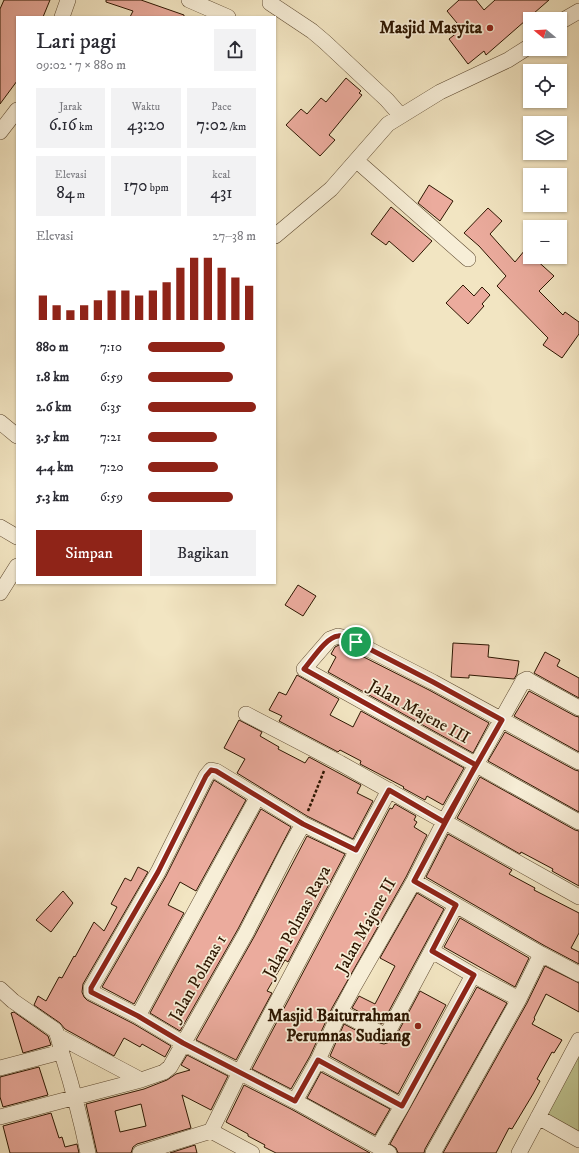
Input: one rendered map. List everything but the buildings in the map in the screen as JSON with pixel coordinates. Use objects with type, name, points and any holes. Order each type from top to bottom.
[{"type":"street","points":[[62,16],[68,0]]},
{"type":"street","points":[[189,0],[226,16]]},
{"type":"street","points":[[270,0],[270,3],[325,42],[388,100],[401,116]]},
{"type":"street","points":[[567,18],[579,11]]},
{"type":"street","points":[[276,235],[331,189],[388,124],[440,92],[508,60],[523,50]]},
{"type":"street","points":[[0,132],[16,111]]},
{"type":"street","points":[[357,160],[468,258]]},
{"type":"street","points":[[0,422],[16,435]]},
{"type":"street","points":[[0,527],[16,537]]},
{"type":"street","points":[[0,593],[16,568]]},
{"type":"street","name":"Jalan Majene III","points":[[502,720],[348,638],[338,636],[330,639],[304,669],[579,822]]},
{"type":"street","name":"Jalan Majene II","points":[[295,1101],[318,1060],[340,1012],[414,881],[444,822],[523,681],[527,679],[579,708]]},
{"type":"street","points":[[246,714],[389,790],[579,897]]},
{"type":"street","points":[[502,720],[579,762]]},
{"type":"street","points":[[356,850],[303,824],[216,771],[211,770],[206,776],[158,872],[91,988],[91,992],[138,1016],[183,1043],[295,1101],[384,1150],[402,1106],[474,975]]},
{"type":"street","name":"Jalan Polmas Raya","points":[[210,1131],[356,850],[389,790]]},
{"type":"street","points":[[138,1016],[258,796]]},
{"type":"street","name":"Jalan Polmas 1","points":[[5,1116],[75,1096],[141,1080],[164,1072],[170,1067],[246,933],[303,824]]},
{"type":"street","points":[[414,881],[541,954],[579,974]]},
{"type":"street","points":[[340,1012],[384,1035],[387,1034],[456,905]]},
{"type":"street","points":[[432,951],[519,999]]},
{"type":"street","points":[[433,1153],[519,999],[541,954]]},
{"type":"street","points":[[0,989],[13,1001],[55,1030],[75,1096],[88,1153]]},
{"type":"street","points":[[58,1036],[141,1080]]},
{"type":"street","points":[[519,1153],[579,1040]]},
{"type":"street","points":[[0,1068],[61,1052]]},
{"type":"street","points":[[318,1060],[402,1106]]},
{"type":"street","points":[[538,1117],[579,1140]]},
{"type":"street","points":[[142,1153],[210,1131],[252,1153]]},
{"type":"path","points":[[303,824],[329,758]]},
{"type":"green space","points":[[579,1040],[579,1140],[538,1117]]},
{"type":"place","name":"Masjid Masyita","points":[[490,28]]},
{"type":"place","name":"Masjid Baiturrahman Perumnas Sudiang","points":[[418,1026]]},
{"type":"route","points":[[356,642],[348,638],[338,636],[330,639],[304,669],[476,765],[460,794],[444,822],[414,881],[456,905],[432,951],[474,975],[402,1106],[318,1060],[295,1101],[183,1043],[138,1016],[91,992],[91,988],[158,872],[206,776],[211,770],[216,771],[303,824],[356,850],[389,790],[444,822],[476,765],[502,720],[356,642]]}]
